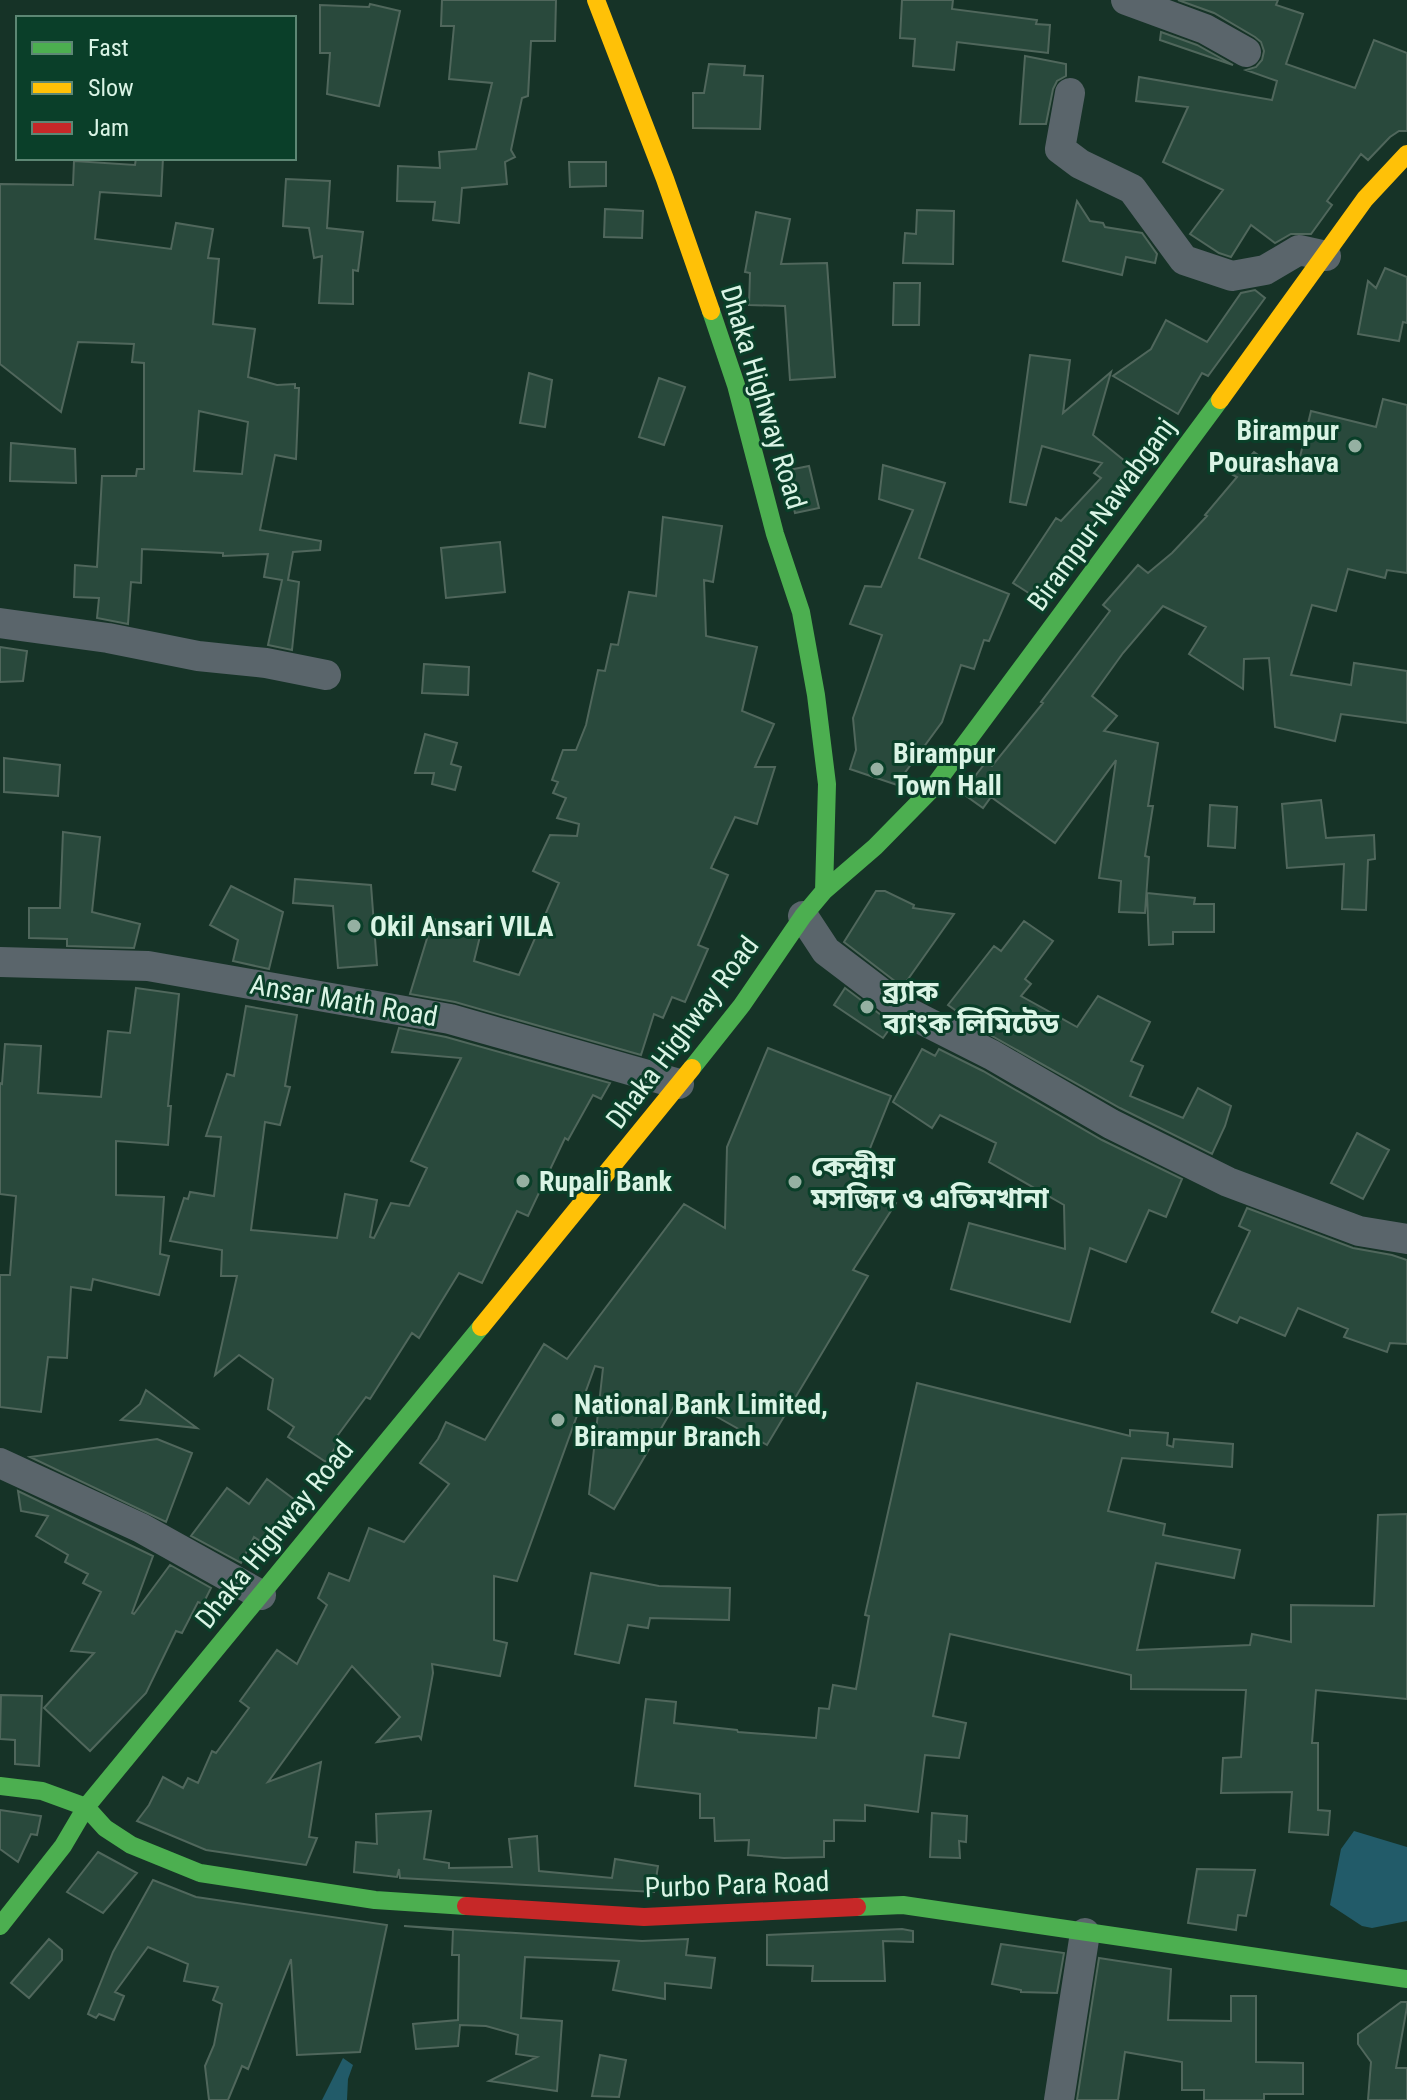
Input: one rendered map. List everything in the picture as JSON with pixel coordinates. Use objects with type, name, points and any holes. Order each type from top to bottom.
[{"type":"main road","name":"Dhaka Highway Road","points":[[0,1926],[63,1846],[86,1807],[530,1269],[742,1005],[803,916],[824,891],[827,784],[816,695],[801,612],[775,534],[736,385],[714,319],[665,179],[596,0]]},
{"type":"main road","name":"Birampur-Nawabganj","points":[[824,891],[875,847],[931,790],[1365,199],[1403,164]]},
{"type":"main road","points":[[0,1786],[42,1791],[86,1807]]},
{"type":"main road","name":"Purbo Para Road","points":[[86,1807],[105,1828],[131,1845],[200,1873],[375,1900],[644,1917],[903,1905],[1407,1979]]},
{"type":"street","points":[[1126,0],[1205,29],[1246,52]]},
{"type":"street","points":[[1070,93],[1060,149],[1080,164],[1132,189],[1184,260],[1232,276],[1265,270],[1299,250],[1326,256]]},
{"type":"street","points":[[0,623],[326,675]]},
{"type":"street","points":[[803,916],[826,951],[905,1011],[992,1055],[1111,1124],[1228,1182],[1359,1231],[1407,1239]]},
{"type":"street","name":"Ansar Math Road","points":[[0,962],[148,966],[450,1019],[679,1084]]},
{"type":"street","points":[[0,1463],[141,1528],[261,1595]]},
{"type":"street","points":[[1059,2100],[1085,1933]]},
{"type":"water","points":[[1354,1831],[1407,1847],[1407,1921],[1372,1928],[1362,1926],[1330,1905],[1341,1849]]},
{"type":"water","points":[[343,2058],[353,2065],[348,2079],[347,2100],[322,2100]]},
{"type":"building","points":[[442,0],[556,0],[555,41],[531,41],[528,96],[522,98],[511,150],[515,157],[505,162],[507,184],[462,188],[459,223],[433,220],[435,202],[397,201],[398,166],[440,168],[439,152],[476,149],[492,83],[449,79],[454,26],[441,26]]},
{"type":"building","points":[[902,0],[953,0],[952,9],[1037,20],[1036,24],[1050,25],[1048,53],[957,42],[954,70],[913,66],[915,39],[900,38]]},
{"type":"building","points":[[1178,0],[1278,0],[1276,5],[1303,14],[1286,64],[1355,88],[1374,40],[1407,53],[1407,131],[1399,131],[1390,137],[1368,160],[1361,154],[1327,201],[1332,205],[1311,234],[1291,234],[1275,243],[1251,225],[1231,257],[1190,234],[1223,190],[1163,162],[1188,107],[1136,101],[1139,77],[1272,100],[1277,81],[1246,70],[1256,67],[1262,60],[1264,51],[1255,37],[1214,13]]},
{"type":"building","points":[[370,4],[400,11],[379,106],[327,94],[330,53],[320,53],[320,5],[369,7]]},
{"type":"building","points":[[1161,32],[1197,45],[1233,65],[1160,40]]},
{"type":"building","points":[[1025,56],[1066,64],[1066,76],[1057,81],[1053,89],[1046,124],[1020,124]]},
{"type":"building","points":[[709,64],[745,66],[744,75],[763,76],[760,129],[693,128],[693,93],[704,93]]},
{"type":"building","points":[[136,160],[163,160],[161,196],[100,192],[95,239],[171,249],[176,223],[213,229],[208,258],[219,259],[213,324],[255,329],[248,377],[277,385],[295,384],[295,388],[299,388],[296,459],[275,455],[260,530],[321,541],[320,550],[293,552],[288,580],[299,582],[292,650],[268,645],[282,580],[264,577],[268,554],[223,556],[223,553],[142,549],[141,583],[131,582],[128,624],[97,618],[99,598],[74,597],[75,565],[97,567],[102,476],[136,476],[137,469],[144,469],[144,363],[132,362],[134,344],[78,342],[61,412],[0,364],[0,184],[73,185],[74,161],[135,165]],"holes":[[[199,411],[248,422],[242,474],[194,471]]]},
{"type":"building","points":[[569,162],[606,162],[606,186],[570,187]]},
{"type":"building","points":[[286,179],[330,181],[327,228],[363,232],[358,271],[353,270],[353,304],[319,303],[322,256],[314,258],[309,228],[283,226]]},
{"type":"building","points":[[1077,201],[1090,221],[1103,223],[1105,227],[1142,233],[1157,254],[1155,263],[1126,257],[1122,275],[1063,261]]},
{"type":"building","points":[[605,209],[643,211],[642,238],[604,237]]},
{"type":"building","points":[[917,210],[954,211],[953,264],[903,263],[905,233],[916,234]]},
{"type":"building","points":[[756,212],[790,219],[781,264],[827,263],[835,377],[790,380],[785,306],[749,305],[750,273],[745,272]]},
{"type":"building","points":[[1385,268],[1407,277],[1407,323],[1403,322],[1399,341],[1358,334],[1368,281],[1376,288]]},
{"type":"building","points":[[894,283],[920,283],[919,325],[893,325]]},
{"type":"building","points":[[1255,290],[1265,298],[1208,376],[1202,373],[1178,414],[1113,376],[1151,349],[1166,320],[1207,342],[1241,293]]},
{"type":"building","points":[[1030,355],[1070,360],[1063,413],[1111,372],[1093,435],[1137,471],[1054,577],[1056,579],[1041,601],[1013,583],[1056,518],[1061,521],[1101,478],[1094,473],[1102,463],[1042,446],[1026,505],[1010,502]]},
{"type":"building","points":[[529,373],[552,380],[545,427],[520,423]]},
{"type":"building","points":[[659,378],[685,387],[664,445],[639,437]]},
{"type":"building","points":[[1383,399],[1407,405],[1407,573],[1387,570],[1385,578],[1348,569],[1336,611],[1312,605],[1291,675],[1351,685],[1354,663],[1407,671],[1407,723],[1341,714],[1335,741],[1275,727],[1269,658],[1244,659],[1243,689],[1189,654],[1206,627],[1163,606],[1092,696],[1117,716],[1104,731],[1158,743],[1148,806],[1153,806],[1145,856],[1149,857],[1145,913],[1119,912],[1121,881],[1099,878],[1116,760],[1055,843],[991,797],[983,808],[962,793],[986,762],[992,766],[1043,703],[1110,611],[1103,605],[1138,565],[1148,573],[1172,553],[1207,516],[1237,477],[1233,475],[1254,452],[1271,464],[1299,461],[1311,411],[1376,427]]},
{"type":"building","points":[[11,443],[75,449],[76,483],[10,481]]},
{"type":"building","points":[[883,465],[945,483],[919,558],[1009,594],[989,641],[984,640],[974,669],[961,665],[942,722],[904,774],[900,786],[850,769],[856,750],[853,718],[882,635],[850,624],[865,586],[881,587],[913,510],[879,499]]},
{"type":"building","points":[[809,466],[819,508],[795,513],[784,471]]},
{"type":"building","points":[[663,517],[722,526],[713,582],[704,580],[706,636],[757,647],[742,711],[774,724],[755,767],[775,767],[757,824],[735,817],[711,868],[728,875],[698,945],[708,949],[685,1002],[672,997],[663,1018],[654,1014],[641,1055],[455,1002],[410,994],[433,919],[481,932],[474,961],[519,975],[559,883],[533,871],[550,835],[577,836],[579,824],[557,818],[566,798],[553,793],[558,782],[552,780],[563,750],[576,750],[586,725],[598,670],[605,671],[611,644],[618,645],[629,592],[656,596]]},
{"type":"building","points":[[500,542],[505,592],[446,598],[441,548]]},
{"type":"building","points":[[0,647],[27,651],[23,681],[0,682]]},
{"type":"building","points":[[424,664],[469,667],[468,695],[422,693]]},
{"type":"building","points":[[425,734],[457,743],[451,764],[461,767],[455,790],[432,784],[434,773],[415,773]]},
{"type":"building","points":[[4,758],[60,765],[58,796],[4,792]]},
{"type":"building","points":[[1321,800],[1326,838],[1374,835],[1375,859],[1368,860],[1366,910],[1342,909],[1344,864],[1287,868],[1282,804]]},
{"type":"building","points":[[1210,805],[1237,807],[1235,848],[1208,846]]},
{"type":"building","points":[[63,832],[100,837],[92,912],[140,924],[134,948],[67,946],[67,939],[29,938],[29,908],[60,908]]},
{"type":"building","name":"Okil Ansari VILA","points":[[295,879],[371,885],[377,965],[338,968],[333,906],[293,903]]},
{"type":"building","points":[[231,886],[283,912],[269,969],[233,961],[238,940],[210,925]]},
{"type":"building","points":[[876,891],[885,891],[914,905],[913,908],[954,914],[906,982],[917,990],[913,995],[844,942]]},
{"type":"building","points":[[1147,893],[1195,898],[1194,904],[1214,904],[1214,932],[1173,932],[1173,944],[1149,945]]},
{"type":"building","points":[[1024,921],[1053,941],[1025,979],[1031,984],[1021,996],[1077,1027],[1098,996],[1150,1022],[1131,1061],[1143,1066],[1130,1096],[1183,1118],[1198,1088],[1231,1106],[1212,1154],[1120,1108],[960,1018],[962,1015],[948,1005],[994,946],[1001,951]]},
{"type":"building","points":[[136,988],[179,994],[168,1106],[171,1106],[168,1145],[116,1141],[116,1195],[164,1197],[160,1254],[169,1256],[159,1295],[93,1279],[91,1290],[71,1287],[67,1358],[48,1357],[41,1412],[0,1407],[0,1275],[10,1275],[16,1196],[0,1194],[0,1083],[5,1044],[41,1046],[38,1093],[101,1097],[108,1031],[130,1033]]},
{"type":"building","points":[[845,988],[893,1024],[883,1038],[834,1005]]},
{"type":"building","points":[[246,1006],[297,1015],[285,1086],[290,1087],[280,1125],[265,1122],[251,1230],[337,1238],[345,1194],[377,1200],[370,1237],[374,1238],[391,1203],[409,1206],[427,1168],[411,1161],[461,1058],[392,1052],[399,1028],[446,1037],[610,1083],[601,1099],[593,1095],[568,1140],[565,1138],[528,1216],[517,1211],[482,1283],[459,1273],[419,1338],[412,1333],[370,1399],[366,1397],[335,1439],[339,1442],[326,1462],[288,1437],[294,1427],[268,1409],[273,1379],[239,1355],[215,1375],[237,1276],[221,1276],[222,1250],[170,1241],[184,1198],[188,1199],[190,1192],[214,1196],[221,1137],[206,1136],[227,1074],[234,1076]]},
{"type":"building","points":[[768,1048],[891,1096],[867,1156],[864,1184],[896,1203],[853,1270],[868,1276],[767,1445],[680,1396],[614,1509],[589,1494],[603,1368],[595,1366],[517,1581],[494,1576],[494,1640],[507,1643],[500,1676],[432,1664],[421,1739],[419,1736],[377,1742],[400,1717],[352,1666],[268,1782],[321,1762],[309,1837],[317,1838],[306,1865],[206,1850],[137,1821],[163,1777],[183,1788],[188,1778],[198,1783],[212,1751],[216,1753],[249,1708],[240,1701],[277,1650],[297,1664],[327,1605],[318,1598],[329,1573],[349,1581],[369,1528],[404,1542],[449,1484],[420,1463],[446,1422],[485,1440],[544,1344],[567,1359],[684,1204],[725,1228],[727,1147]]},
{"type":"building","points":[[922,1049],[935,1056],[939,1049],[983,1071],[1102,1140],[1182,1179],[1166,1217],[1149,1210],[1126,1262],[1090,1248],[1070,1322],[951,1289],[969,1223],[1065,1249],[1064,1205],[989,1162],[996,1143],[940,1115],[932,1128],[893,1102]]},
{"type":"building","points":[[1357,1133],[1389,1150],[1363,1199],[1331,1183]]},
{"type":"building","points":[[1247,1208],[1353,1248],[1407,1260],[1407,1344],[1390,1343],[1387,1352],[1344,1337],[1348,1329],[1298,1308],[1285,1336],[1240,1317],[1237,1323],[1212,1312],[1250,1231],[1239,1226]]},
{"type":"building","points":[[917,1383],[1130,1436],[1130,1430],[1168,1433],[1167,1445],[1173,1447],[1174,1439],[1233,1444],[1232,1467],[1122,1458],[1108,1511],[1165,1524],[1163,1535],[1240,1550],[1234,1578],[1156,1563],[1137,1650],[1250,1645],[1252,1634],[1291,1642],[1291,1605],[1374,1606],[1378,1515],[1407,1514],[1407,1699],[1316,1690],[1312,1743],[1318,1743],[1318,1810],[1330,1811],[1328,1835],[1289,1832],[1292,1792],[1221,1793],[1223,1758],[1241,1757],[1246,1690],[1131,1689],[1131,1675],[950,1634],[933,1716],[966,1723],[959,1758],[925,1755],[918,1812],[865,1805],[865,1821],[834,1820],[834,1841],[824,1841],[824,1857],[748,1855],[749,1840],[715,1841],[714,1818],[700,1818],[700,1794],[635,1786],[646,1699],[676,1702],[674,1723],[816,1738],[819,1708],[829,1709],[833,1685],[856,1689],[869,1616],[865,1615]]},
{"type":"building","points":[[146,1390],[197,1428],[121,1420],[140,1404]]},
{"type":"building","points":[[157,1439],[192,1453],[166,1522],[30,1457]]},
{"type":"building","points":[[267,1479],[299,1503],[266,1545],[254,1537],[241,1563],[191,1536],[227,1488],[249,1504]]},
{"type":"building","points":[[18,1491],[153,1556],[132,1613],[170,1565],[211,1588],[203,1604],[198,1602],[182,1633],[176,1631],[146,1693],[90,1751],[44,1708],[94,1653],[71,1651],[101,1592],[83,1583],[88,1574],[65,1562],[68,1555],[36,1536],[48,1516],[21,1511]]},
{"type":"building","points":[[591,1573],[659,1586],[730,1588],[729,1620],[650,1618],[648,1628],[628,1625],[619,1663],[575,1654]]},
{"type":"building","points":[[1,1695],[42,1696],[39,1766],[15,1764],[15,1740],[0,1739]]},
{"type":"building","points":[[0,1810],[41,1816],[37,1835],[31,1834],[18,1862],[0,1849]]},
{"type":"building","points":[[431,1811],[424,1859],[449,1863],[449,1868],[512,1867],[509,1839],[537,1836],[539,1871],[612,1878],[615,1859],[658,1866],[654,1892],[400,1878],[399,1869],[397,1877],[354,1872],[356,1842],[377,1844],[376,1814]]},
{"type":"building","points":[[932,1813],[967,1816],[966,1842],[959,1841],[960,1858],[930,1857]]},
{"type":"building","points":[[98,1852],[137,1873],[103,1913],[67,1892]]},
{"type":"building","points":[[1197,1869],[1255,1870],[1246,1916],[1238,1915],[1236,1930],[1188,1923]]},
{"type":"building","points":[[153,1880],[196,1897],[387,1925],[360,2052],[297,2055],[291,1959],[248,2069],[242,2066],[228,2100],[209,2100],[205,2066],[214,2045],[222,2004],[213,2000],[218,1987],[184,1981],[188,1964],[148,1947],[115,1992],[124,1996],[114,2020],[99,2014],[96,2018],[88,2014],[113,1952]]},
{"type":"building","points":[[404,1926],[642,1941],[688,1939],[686,1955],[715,1958],[711,1988],[665,1983],[665,1999],[613,1990],[619,1961],[525,1957],[521,2018],[562,2021],[557,2091],[489,2081],[537,2057],[516,2054],[518,2035],[486,2026],[460,2025],[458,2046],[416,2049],[413,2024],[458,2020],[459,1955],[452,1955],[453,1930]]},
{"type":"building","points":[[913,1931],[913,1942],[883,1941],[885,1981],[812,1981],[813,1966],[767,1965],[767,1935]]},
{"type":"building","points":[[49,1939],[62,1950],[62,1960],[29,1998],[11,1983]]},
{"type":"building","points":[[1001,1944],[1064,1953],[1057,1993],[1021,1992],[992,1984]]},
{"type":"building","points":[[1099,1958],[1171,1969],[1168,2020],[1231,2021],[1231,1996],[1256,1996],[1256,2062],[1303,2063],[1303,2094],[1264,2094],[1264,2100],[1204,2100],[1204,2090],[1182,2090],[1182,2062],[1125,2052],[1118,2100],[1077,2100]]},
{"type":"building","points":[[1401,2002],[1407,2002],[1407,2007],[1396,2068],[1407,2068],[1407,2100],[1368,2100],[1371,2062],[1358,2044],[1358,2034]]},
{"type":"building","points":[[600,2055],[626,2060],[619,2097],[592,2096]]},
{"type":"traffic: fast","points":[[692,1068],[742,1005],[803,916],[824,891],[827,784],[816,695],[801,612],[775,534],[736,385],[711,311]]},
{"type":"traffic: fast","points":[[824,891],[875,847],[931,790],[1220,400]]},
{"type":"traffic: fast","points":[[0,1926],[63,1846],[86,1807],[481,1327]]},
{"type":"traffic: fast","points":[[0,1786],[42,1791],[86,1807],[105,1828],[131,1845],[200,1873],[375,1900],[466,1906]]},
{"type":"traffic: fast","points":[[857,1907],[903,1905],[1407,1979]]},
{"type":"traffic: slow","points":[[596,0],[665,179],[711,311]]},
{"type":"traffic: slow","points":[[1220,400],[1365,199],[1407,154]]},
{"type":"traffic: slow","points":[[481,1327],[692,1068]]},
{"type":"traffic: jam","points":[[466,1906],[644,1917],[857,1907]]},
{"type":"place","name":"Birampur Pourashava","points":[[1355,446]]},
{"type":"place","name":"Birampur Town Hall","points":[[877,769]]},
{"type":"place","name":"Okil Ansari VILA","points":[[354,926]]},
{"type":"place","name":"ব্র্যাক ব্যাংক লিমিটেড","points":[[867,1007]]},
{"type":"place","name":"Rupali Bank","points":[[523,1181]]},
{"type":"place","name":"কেন্দ্রীয় মসজিদ ও এতিমখানা","points":[[795,1182]]},
{"type":"place","name":"National Bank Limited, Birampur Branch","points":[[558,1420]]}]
